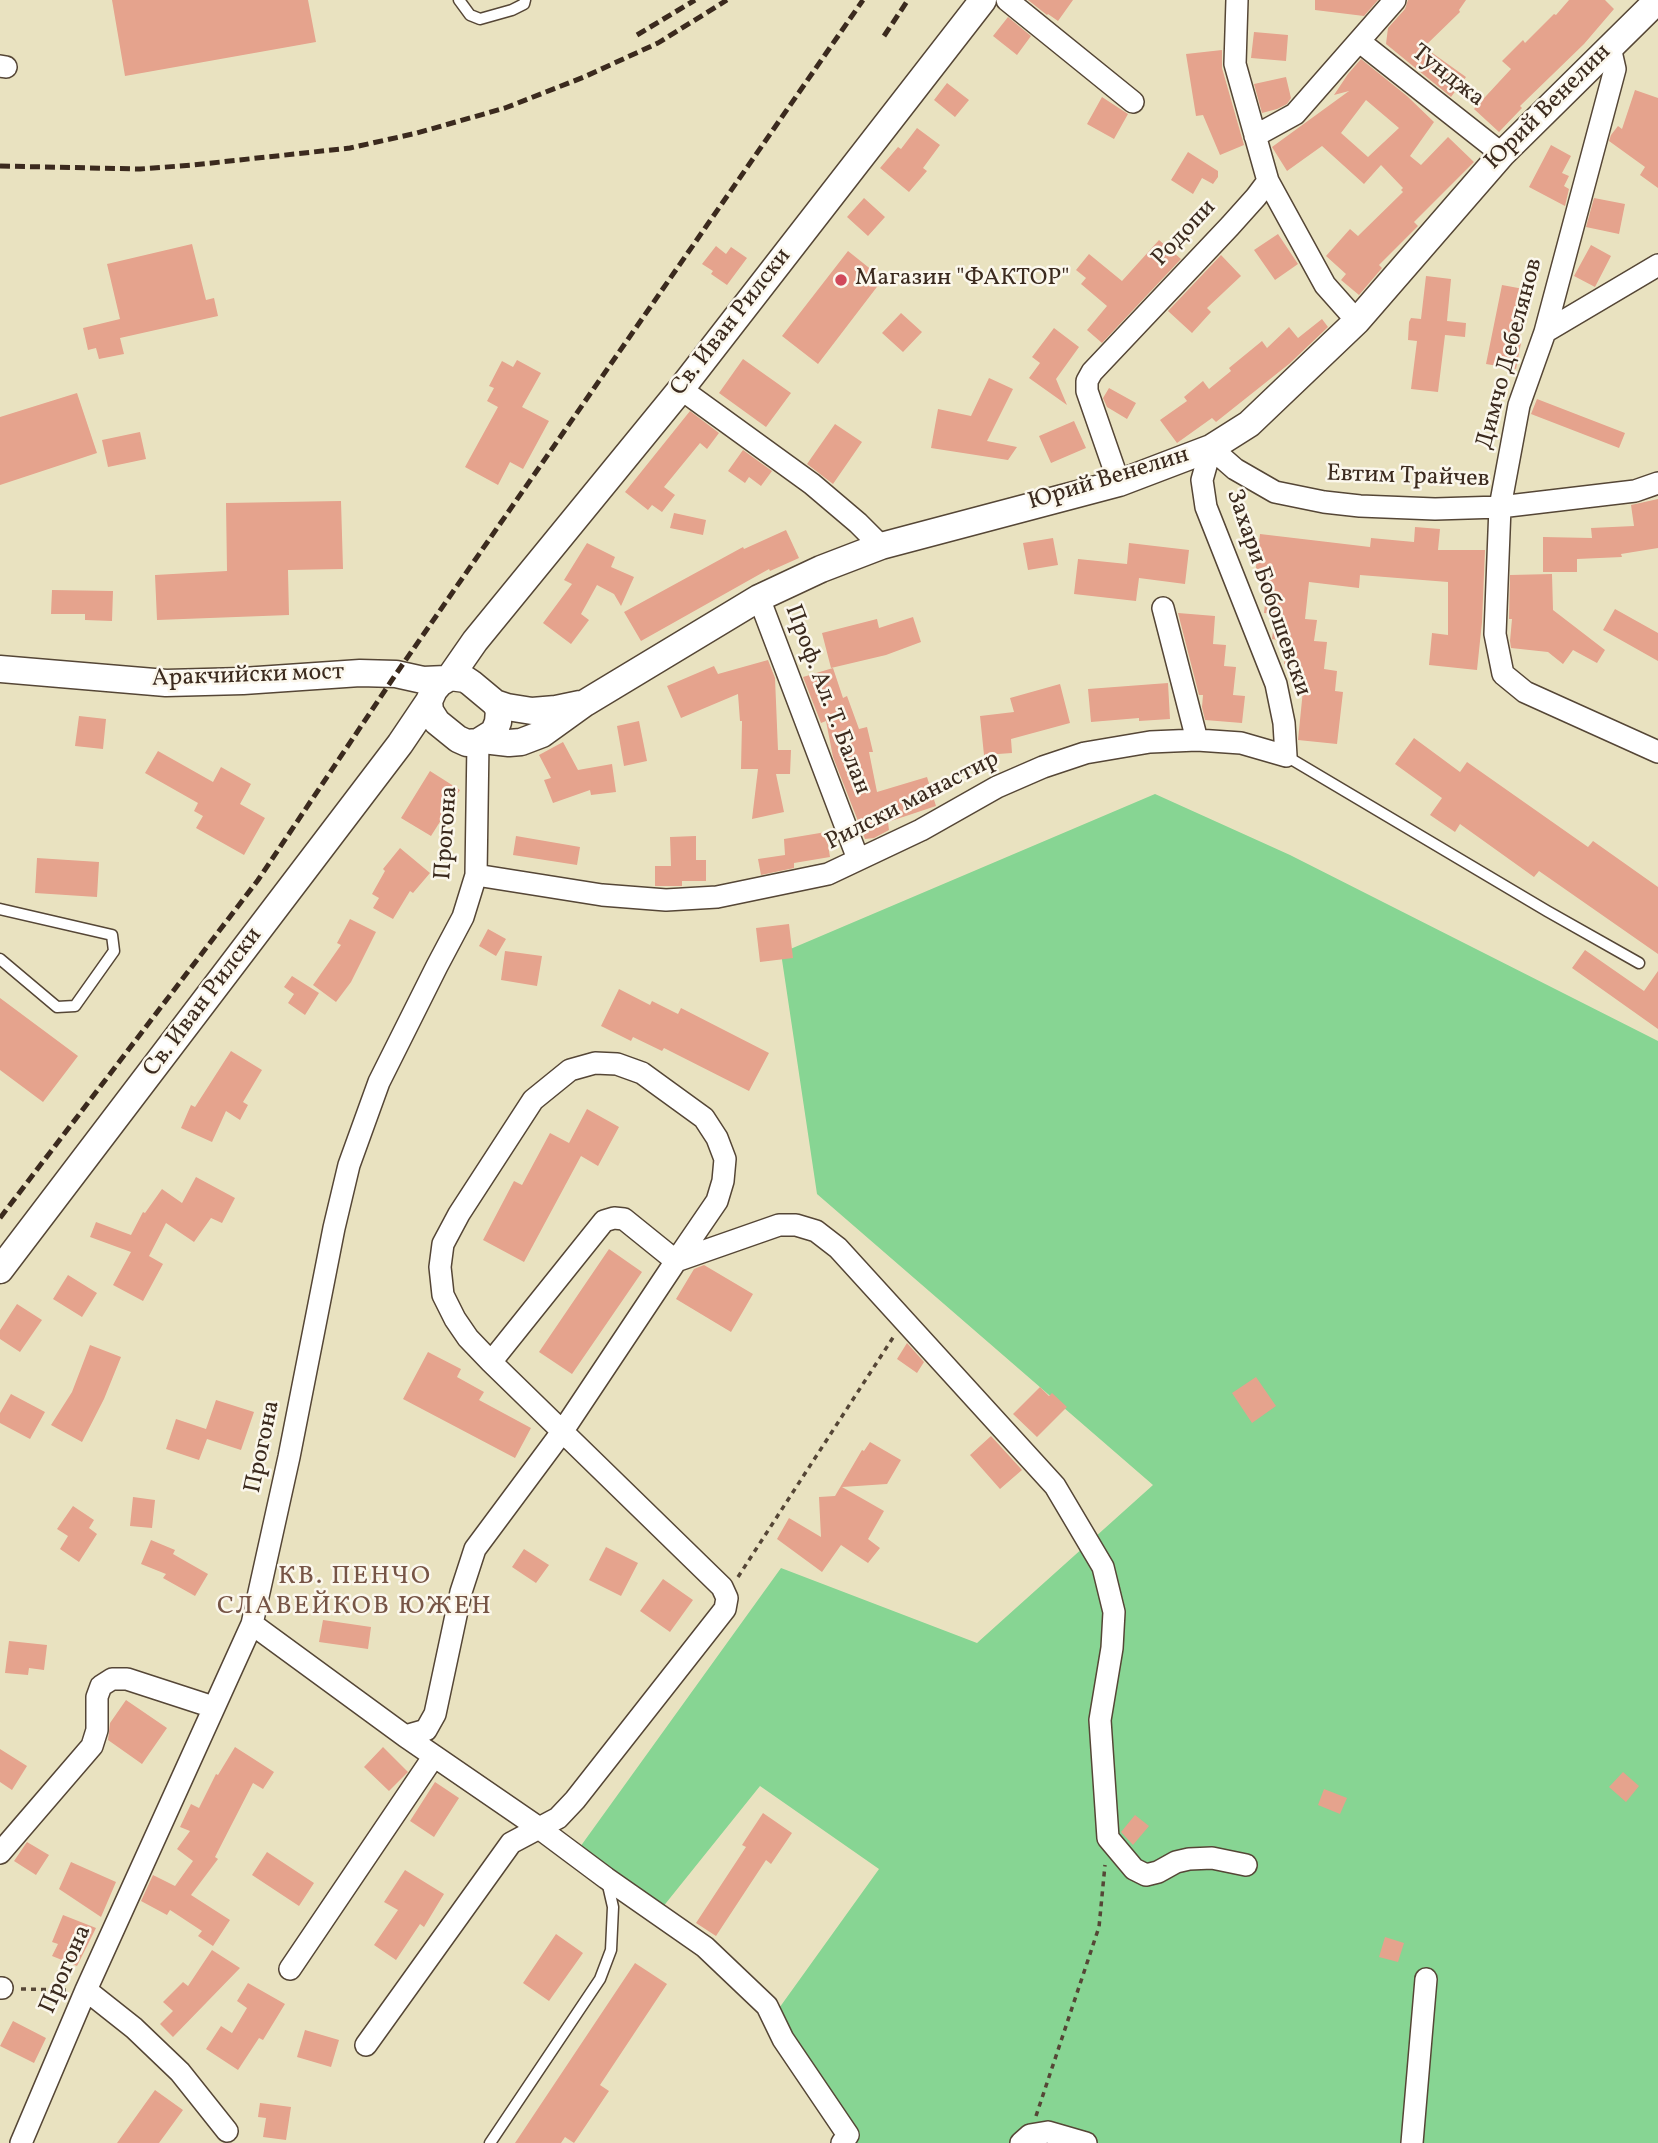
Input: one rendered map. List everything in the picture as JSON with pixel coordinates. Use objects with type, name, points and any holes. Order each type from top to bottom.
[{"type":"street","name":"Св. Иван Рилски","points":[[0,1270],[440,691],[471,656],[475,641],[681,389],[983,0]]},
{"type":"street","points":[[1007,0],[1133,102]]},
{"type":"street","points":[[1237,0],[1234,64],[1268,181],[1325,285],[1357,321]]},
{"type":"street","points":[[1255,136],[1295,114],[1395,0]]},
{"type":"street","name":"Юрий Венелин","points":[[440,691],[458,739],[467,743],[509,743],[533,738],[552,728],[585,703],[759,598],[821,569],[881,546],[1119,482],[1211,448],[1249,424],[1357,321],[1502,154],[1658,0]]},
{"type":"street","name":"Тунджа","points":[[1360,42],[1502,154]]},
{"type":"street","name":"Димчо Дебелянов","points":[[1610,47],[1615,69],[1545,332],[1520,405],[1500,508],[1495,634],[1503,674],[1525,692],[1658,752]]},
{"type":"street","name":"Родопи","points":[[1119,482],[1087,391],[1087,381],[1092,372],[1230,226],[1268,181]]},
{"type":"street","points":[[1545,332],[1658,265]]},
{"type":"street","points":[[681,389],[812,485],[881,546]]},
{"type":"street","name":"Евтим Трайчев","points":[[1211,448],[1235,469],[1275,492],[1360,506],[1500,508],[1636,491],[1658,483]]},
{"type":"street","name":"Захари Бобошевски","points":[[1211,448],[1202,480],[1206,507],[1276,684],[1284,723],[1286,757]]},
{"type":"street","name":"Проф. Ал. Т. Балан","points":[[759,598],[858,859]]},
{"type":"street","points":[[1163,608],[1197,740]]},
{"type":"street","name":"Аракчийски мост","points":[[0,669],[188,683],[360,673],[396,674],[440,691]]},
{"type":"street","points":[[440,691],[495,703],[499,710],[498,722],[494,732],[481,741]]},
{"type":"street","name":"Юрий Венелин","points":[[495,703],[532,711],[568,708],[585,703]]},
{"type":"street","name":"Рилски манастир","points":[[476,875],[602,895],[666,900],[717,897],[828,874],[920,830],[997,787],[1043,766],[1086,753],[1150,742],[1197,740],[1241,743],[1286,757]]},
{"type":"street","name":"Прогона","points":[[21,2143],[86,1990],[252,1624],[349,1165],[379,1082],[436,965],[463,917],[476,875],[481,741]]},
{"type":"street","points":[[366,2045],[511,1843],[558,1818],[575,1800],[725,1609],[727,1598],[722,1587],[562,1432],[468,1338],[443,1295],[440,1267],[443,1244],[459,1214],[533,1100],[570,1070],[595,1063],[617,1064],[642,1073],[704,1118],[717,1138],[725,1159],[723,1181],[717,1201],[562,1432],[475,1549],[461,1592],[435,1714],[426,1730],[405,1736]]},
{"type":"street","points":[[491,1362],[604,1221],[624,1219],[676,1261]]},
{"type":"street","points":[[676,1261],[779,1225],[796,1225],[816,1231],[838,1248],[1055,1486],[1103,1566],[1114,1612],[1112,1648],[1100,1720],[1108,1838],[1134,1869],[1146,1875],[1189,1859],[1212,1858],[1245,1865]]},
{"type":"street","points":[[252,1624],[405,1736],[705,1947],[767,2006],[783,2039],[849,2140]]},
{"type":"street","points":[[0,1853],[92,1746],[97,1730],[97,1697],[101,1686],[112,1679],[127,1679],[214,1707]]},
{"type":"street","points":[[290,1969],[434,1756]]},
{"type":"street","points":[[1412,2143],[1426,1979]]},
{"type":"street","points":[[86,1990],[134,2028],[180,2072],[227,2131]]},
{"type":"street","points":[[1026,2139],[1048,2132],[1086,2143]]},
{"type":"lane","points":[[459,0],[470,15],[480,19],[512,10],[524,4],[525,0]]},
{"type":"lane","points":[[1286,757],[1639,962]]},
{"type":"lane","points":[[0,909],[113,935],[114,951],[75,1006],[57,1007],[0,959]]},
{"type":"lane","points":[[490,2143],[600,1979],[611,1950],[613,1907],[606,1878]]},
{"type":"path","points":[[722,1587],[735,1582],[904,1320]]},
{"type":"path","points":[[1026,2139],[1099,1927],[1108,1838]]},
{"type":"path","points":[[1,1988],[86,1990]]},
{"type":"green space","points":[[1155,794],[1290,855],[1658,1041],[1658,2143],[842,2143],[772,2018],[879,1869],[760,1786],[658,1913],[575,1854],[781,1568],[977,1643],[1153,1485],[817,1194],[781,953]]},
{"type":"building","points":[[112,0],[308,0],[316,42],[125,76]]},
{"type":"building","points":[[1028,0],[1073,0],[1058,21]]},
{"type":"building","points":[[1315,0],[1378,0],[1364,16],[1315,10]]},
{"type":"building","points":[[1408,0],[1466,0],[1460,12],[1424,47],[1466,77],[1451,97],[1386,44],[1388,28],[1405,9]]},
{"type":"building","points":[[1569,0],[1605,0],[1614,9],[1584,44],[1520,106],[1522,108],[1499,132],[1474,109],[1511,69],[1502,61],[1523,40],[1525,43],[1556,15]]},
{"type":"building","points":[[1008,17],[1031,36],[1017,55],[993,36]]},
{"type":"building","points":[[1254,32],[1288,35],[1286,61],[1251,58]]},
{"type":"building","points":[[1222,50],[1222,68],[1244,145],[1220,155],[1203,115],[1196,116],[1186,54]]},
{"type":"building","points":[[1361,59],[1434,122],[1410,156],[1421,165],[1448,137],[1474,162],[1414,222],[1418,226],[1379,265],[1382,268],[1359,295],[1341,280],[1346,274],[1326,256],[1350,229],[1358,236],[1403,192],[1403,188],[1381,165],[1364,184],[1322,146],[1287,171],[1272,147],[1349,91],[1334,95]],"holes":[[[1366,100],[1399,128],[1368,157],[1341,133]]]},
{"type":"building","points":[[1286,77],[1291,98],[1287,104],[1262,113],[1254,84]]},
{"type":"building","points":[[947,83],[969,100],[955,117],[934,100]]},
{"type":"building","points":[[1635,90],[1658,98],[1658,188],[1640,175],[1645,167],[1609,141],[1618,126],[1622,129]]},
{"type":"building","points":[[1102,97],[1128,114],[1114,139],[1087,124]]},
{"type":"building","points":[[917,128],[940,145],[923,168],[927,171],[909,192],[880,168],[898,147],[901,149]]},
{"type":"building","points":[[1551,145],[1571,156],[1562,173],[1569,176],[1564,186],[1569,189],[1565,206],[1529,187]]},
{"type":"building","points":[[1188,152],[1218,171],[1218,177],[1213,184],[1202,178],[1193,194],[1171,180]]},
{"type":"building","points":[[864,198],[885,217],[868,236],[847,217]]},
{"type":"building","points":[[1594,198],[1625,204],[1619,234],[1586,227]]},
{"type":"building","points":[[1278,234],[1298,264],[1275,280],[1254,250]]},
{"type":"building","points":[[1159,240],[1181,259],[1102,343],[1087,330],[1107,306],[1081,284],[1086,278],[1076,270],[1089,254],[1122,281]]},
{"type":"building","points":[[192,244],[206,300],[214,298],[218,316],[120,338],[124,354],[99,359],[96,348],[88,350],[83,328],[120,319],[107,264]]},
{"type":"building","points":[[1591,245],[1611,256],[1595,287],[1574,276]]},
{"type":"building","points":[[716,246],[726,254],[731,247],[747,258],[727,285],[702,264]]},
{"type":"building","points":[[848,251],[883,279],[818,364],[782,336]]},
{"type":"building","points":[[1221,255],[1241,276],[1207,308],[1211,312],[1192,333],[1168,311]]},
{"type":"building","points":[[1426,276],[1451,279],[1447,321],[1466,323],[1465,337],[1445,335],[1438,392],[1411,389],[1417,341],[1408,340],[1409,322],[1411,318],[1421,319]]},
{"type":"building","points":[[1502,285],[1529,290],[1516,369],[1486,364]]},
{"type":"building","points":[[901,313],[922,332],[903,352],[882,333]]},
{"type":"building","points":[[1322,319],[1328,327],[1289,364],[1216,422],[1212,418],[1177,443],[1160,420],[1187,401],[1184,397],[1203,381],[1209,389],[1231,371],[1229,368],[1262,341],[1267,348],[1289,327],[1298,338]]},
{"type":"building","points":[[1054,328],[1079,347],[1056,379],[1067,405],[1029,378],[1040,363],[1032,357]]},
{"type":"building","points":[[743,359],[791,393],[766,427],[719,393]]},
{"type":"building","points":[[517,360],[541,373],[522,407],[549,421],[523,469],[510,462],[498,485],[465,467],[498,407],[487,401],[494,388],[489,386],[502,361],[513,367]]},
{"type":"building","points":[[989,378],[1013,389],[987,441],[1017,447],[1008,460],[931,448],[938,409],[971,416]]},
{"type":"building","points":[[1109,388],[1136,403],[1127,419],[1107,407],[1103,398]]},
{"type":"building","points":[[77,393],[97,453],[0,485],[0,417]]},
{"type":"building","points":[[1537,399],[1625,433],[1619,448],[1531,414]]},
{"type":"building","points":[[690,411],[719,433],[707,449],[700,443],[664,487],[675,495],[662,512],[652,505],[648,510],[625,492]]},
{"type":"building","points":[[1074,421],[1086,448],[1051,463],[1039,436]]},
{"type":"building","points":[[835,424],[862,442],[833,484],[807,464]]},
{"type":"building","points":[[140,432],[146,459],[108,467],[102,440]]},
{"type":"building","points":[[743,450],[772,471],[761,486],[749,477],[745,483],[728,471]]},
{"type":"building","points":[[1658,499],[1658,548],[1621,554],[1622,557],[1577,559],[1577,572],[1543,572],[1543,537],[1592,538],[1591,528],[1634,526],[1631,505]]},
{"type":"building","points":[[341,501],[343,569],[288,570],[289,615],[157,620],[155,575],[227,571],[226,503]]},
{"type":"building","points":[[674,513],[706,520],[703,535],[670,528]]},
{"type":"building","points":[[1415,527],[1440,529],[1438,550],[1485,550],[1477,670],[1429,665],[1432,633],[1448,635],[1448,582],[1360,575],[1359,588],[1309,582],[1305,619],[1317,620],[1314,641],[1327,642],[1324,669],[1337,671],[1335,691],[1343,692],[1337,744],[1298,740],[1303,690],[1295,689],[1298,665],[1284,664],[1287,642],[1272,639],[1275,614],[1264,613],[1268,577],[1255,575],[1260,534],[1370,547],[1371,538],[1414,542]]},
{"type":"building","points":[[786,530],[799,558],[770,571],[769,569],[641,641],[624,612],[743,547],[744,549]]},
{"type":"building","points":[[1053,538],[1058,565],[1028,570],[1023,543]]},
{"type":"building","points":[[587,543],[615,557],[611,567],[634,577],[621,606],[614,594],[597,585],[581,614],[589,620],[571,644],[543,623],[572,584],[564,580]]},
{"type":"building","points":[[1129,543],[1189,550],[1185,584],[1139,578],[1136,601],[1074,594],[1078,559],[1127,564]]},
{"type":"building","points":[[1552,574],[1553,610],[1605,650],[1597,663],[1573,650],[1563,664],[1548,652],[1511,648],[1510,575]]},
{"type":"building","points":[[52,590],[113,591],[112,621],[85,620],[85,614],[51,614]]},
{"type":"building","points":[[1615,609],[1658,633],[1658,661],[1603,630]]},
{"type":"building","points":[[1178,613],[1215,616],[1213,644],[1226,645],[1224,666],[1236,667],[1233,695],[1245,696],[1242,723],[1205,720],[1203,695],[1199,695]]},
{"type":"building","points":[[913,617],[921,642],[886,655],[831,668],[822,633],[877,619],[879,628]]},
{"type":"building","points":[[768,660],[775,678],[778,750],[791,750],[790,774],[776,774],[784,812],[752,819],[758,769],[741,769],[742,721],[738,694],[681,718],[667,686],[714,666],[718,674]]},
{"type":"building","points":[[833,668],[843,698],[847,696],[859,729],[867,727],[873,752],[869,752],[877,792],[927,777],[936,806],[888,822],[889,830],[874,838],[865,839],[833,757],[826,721],[821,723],[803,677]]},
{"type":"building","points":[[1168,683],[1170,719],[1139,721],[1139,718],[1091,722],[1088,689]]},
{"type":"building","points":[[1060,684],[1070,723],[1011,739],[1012,753],[984,755],[980,716],[1014,712],[1010,698]]},
{"type":"building","points":[[79,716],[106,719],[103,749],[75,746]]},
{"type":"building","points":[[639,721],[647,761],[624,766],[617,726]]},
{"type":"building","points":[[1414,738],[1460,772],[1467,762],[1588,847],[1593,841],[1658,887],[1658,954],[1539,871],[1534,877],[1460,824],[1455,832],[1430,815],[1442,798],[1395,764]]},
{"type":"building","points":[[563,742],[578,770],[612,764],[616,792],[591,795],[590,790],[553,803],[544,780],[551,778],[539,755]]},
{"type":"building","points":[[158,751],[213,782],[221,767],[251,784],[240,804],[265,818],[244,855],[196,828],[203,816],[194,811],[198,803],[145,773]]},
{"type":"building","points":[[430,771],[460,790],[431,836],[401,818]]},
{"type":"building","points":[[826,832],[830,857],[794,863],[794,868],[761,875],[758,859],[785,855],[784,839]]},
{"type":"building","points":[[516,836],[580,847],[577,865],[513,855]]},
{"type":"building","points":[[696,836],[696,860],[706,860],[706,881],[682,881],[682,886],[655,886],[655,866],[671,866],[670,837]]},
{"type":"building","points":[[400,848],[430,873],[413,893],[410,891],[393,919],[373,908],[379,898],[372,894],[385,871],[383,869]]},
{"type":"building","points":[[37,858],[99,862],[97,897],[35,893]]},
{"type":"building","points":[[350,919],[376,932],[351,982],[336,1002],[313,985],[341,945],[337,943]]},
{"type":"building","points":[[789,924],[793,958],[760,962],[756,928]]},
{"type":"building","points":[[488,929],[506,939],[496,956],[479,946]]},
{"type":"building","points":[[1585,950],[1644,991],[1658,971],[1658,1029],[1572,968]]},
{"type":"building","points":[[505,951],[542,956],[537,986],[501,980]]},
{"type":"building","points":[[292,976],[319,993],[305,1015],[288,1003],[294,994],[284,987]]},
{"type":"building","points":[[619,989],[650,1005],[652,1001],[678,1014],[681,1008],[769,1053],[749,1091],[664,1048],[662,1051],[633,1037],[631,1041],[601,1026]]},
{"type":"building","points":[[0,998],[78,1056],[43,1102],[0,1070]]},
{"type":"building","points":[[231,1051],[262,1070],[243,1102],[248,1105],[240,1120],[226,1111],[212,1142],[181,1128],[191,1105],[195,1107]]},
{"type":"building","points":[[587,1109],[619,1127],[598,1166],[581,1156],[524,1262],[483,1240],[514,1181],[522,1185],[550,1133],[569,1143]]},
{"type":"building","points":[[196,1177],[235,1198],[222,1223],[211,1218],[194,1242],[166,1223],[149,1256],[163,1264],[143,1301],[113,1285],[131,1252],[90,1237],[96,1222],[131,1235],[143,1212],[145,1213],[162,1189],[182,1203]]},
{"type":"building","points":[[609,1249],[642,1272],[572,1374],[539,1352]]},
{"type":"building","points":[[704,1265],[753,1294],[731,1332],[676,1299],[694,1269]]},
{"type":"building","points":[[68,1275],[97,1293],[82,1317],[53,1299]]},
{"type":"building","points":[[17,1304],[42,1320],[20,1352],[0,1339],[0,1330]]},
{"type":"building","points":[[907,1343],[924,1362],[917,1373],[897,1359]]},
{"type":"building","points":[[90,1345],[121,1357],[82,1442],[51,1425],[72,1392]]},
{"type":"building","points":[[428,1352],[461,1369],[457,1377],[484,1392],[479,1400],[531,1428],[515,1458],[403,1399]]},
{"type":"building","points":[[1256,1377],[1276,1406],[1252,1423],[1232,1393]]},
{"type":"building","points":[[1040,1387],[1049,1396],[1052,1393],[1067,1407],[1037,1437],[1013,1414]]},
{"type":"building","points":[[11,1394],[45,1412],[30,1439],[0,1423],[0,1413]]},
{"type":"building","points":[[216,1400],[254,1412],[241,1450],[207,1439],[199,1460],[166,1449],[176,1419],[206,1429]]},
{"type":"building","points":[[991,1436],[1022,1470],[1000,1489],[970,1455]]},
{"type":"building","points":[[870,1442],[901,1460],[887,1484],[842,1487],[884,1511],[868,1539],[880,1548],[868,1563],[841,1545],[822,1572],[777,1539],[789,1518],[821,1537],[819,1497],[835,1496],[862,1450],[864,1451]]},
{"type":"building","points":[[133,1497],[155,1500],[152,1528],[130,1526]]},
{"type":"building","points":[[73,1506],[94,1520],[89,1528],[97,1534],[79,1562],[60,1549],[68,1536],[57,1529]]},
{"type":"building","points":[[151,1540],[175,1550],[173,1554],[208,1574],[195,1596],[163,1578],[166,1574],[141,1564]]},
{"type":"building","points":[[606,1547],[638,1563],[621,1596],[589,1580]]},
{"type":"building","points":[[524,1549],[549,1565],[536,1583],[512,1567]]},
{"type":"building","points":[[663,1579],[693,1600],[670,1632],[640,1611]]},
{"type":"building","points":[[323,1620],[371,1627],[368,1649],[319,1642]]},
{"type":"building","points":[[9,1641],[47,1645],[44,1670],[29,1668],[28,1675],[5,1673]]},
{"type":"building","points":[[126,1700],[167,1728],[142,1764],[108,1740],[110,1723]]},
{"type":"building","points":[[235,1747],[274,1772],[263,1789],[253,1783],[215,1857],[218,1859],[191,1895],[230,1920],[213,1946],[198,1936],[202,1931],[170,1910],[167,1915],[141,1901],[153,1875],[175,1886],[193,1861],[177,1849],[190,1831],[180,1827],[191,1804],[199,1808],[216,1774],[218,1775]]},
{"type":"building","points":[[383,1747],[408,1772],[389,1791],[364,1767]]},
{"type":"building","points":[[0,1749],[27,1766],[12,1790],[0,1782]]},
{"type":"building","points":[[1623,1772],[1639,1786],[1626,1802],[1609,1787]]},
{"type":"building","points":[[435,1782],[459,1798],[434,1837],[410,1821]]},
{"type":"building","points":[[1324,1789],[1347,1798],[1340,1814],[1318,1805]]},
{"type":"building","points":[[763,1813],[792,1833],[771,1864],[766,1860],[716,1936],[696,1923],[746,1847],[742,1845]]},
{"type":"building","points":[[1135,1815],[1149,1826],[1133,1845],[1121,1832]]},
{"type":"building","points":[[27,1842],[49,1855],[36,1875],[14,1861]]},
{"type":"building","points":[[267,1852],[314,1883],[299,1906],[252,1875]]},
{"type":"building","points":[[71,1862],[116,1882],[101,1917],[59,1889]]},
{"type":"building","points":[[405,1870],[444,1894],[424,1927],[420,1924],[396,1960],[374,1945],[398,1910],[384,1902]]},
{"type":"building","points":[[63,1915],[96,1928],[77,1966],[52,1956],[58,1944],[52,1942]]},
{"type":"building","points":[[556,1934],[583,1953],[549,2001],[523,1983]]},
{"type":"building","points":[[1385,1937],[1404,1943],[1398,1962],[1379,1957]]},
{"type":"building","points":[[212,1950],[240,1968],[173,2037],[160,2024],[173,2011],[163,2002],[183,1982],[188,1986]]},
{"type":"building","points":[[635,1963],[667,1984],[600,2085],[609,2091],[574,2143],[565,2137],[561,2143],[515,2143]]},
{"type":"building","points":[[248,1983],[285,2004],[263,2040],[259,2038],[238,2070],[206,2049],[221,2026],[232,2033],[247,2008],[237,2001]]},
{"type":"building","points":[[13,2021],[46,2038],[34,2063],[0,2046]]},
{"type":"building","points":[[305,2030],[339,2040],[331,2067],[297,2057]]},
{"type":"building","points":[[155,2090],[183,2110],[159,2143],[117,2143]]},
{"type":"building","points":[[260,2103],[291,2107],[286,2140],[263,2137],[266,2118],[258,2117]]},
{"type":"railway","points":[[637,35],[695,0]]},
{"type":"railway","points":[[0,166],[140,169],[193,165],[350,148],[417,133],[505,108],[584,77],[658,43],[727,0]]},
{"type":"railway","points":[[0,1218],[258,880],[396,674],[863,0]]},
{"type":"railway","points":[[884,36],[908,0]]},
{"type":"place","name":"Магазин \"ФАКТОР\"","points":[[841,280]]},
{"type":"district","name":"КВ. ПЕНЧО СЛАВЕЙКОВ ЮЖЕН","points":[[355,1593]]}]
